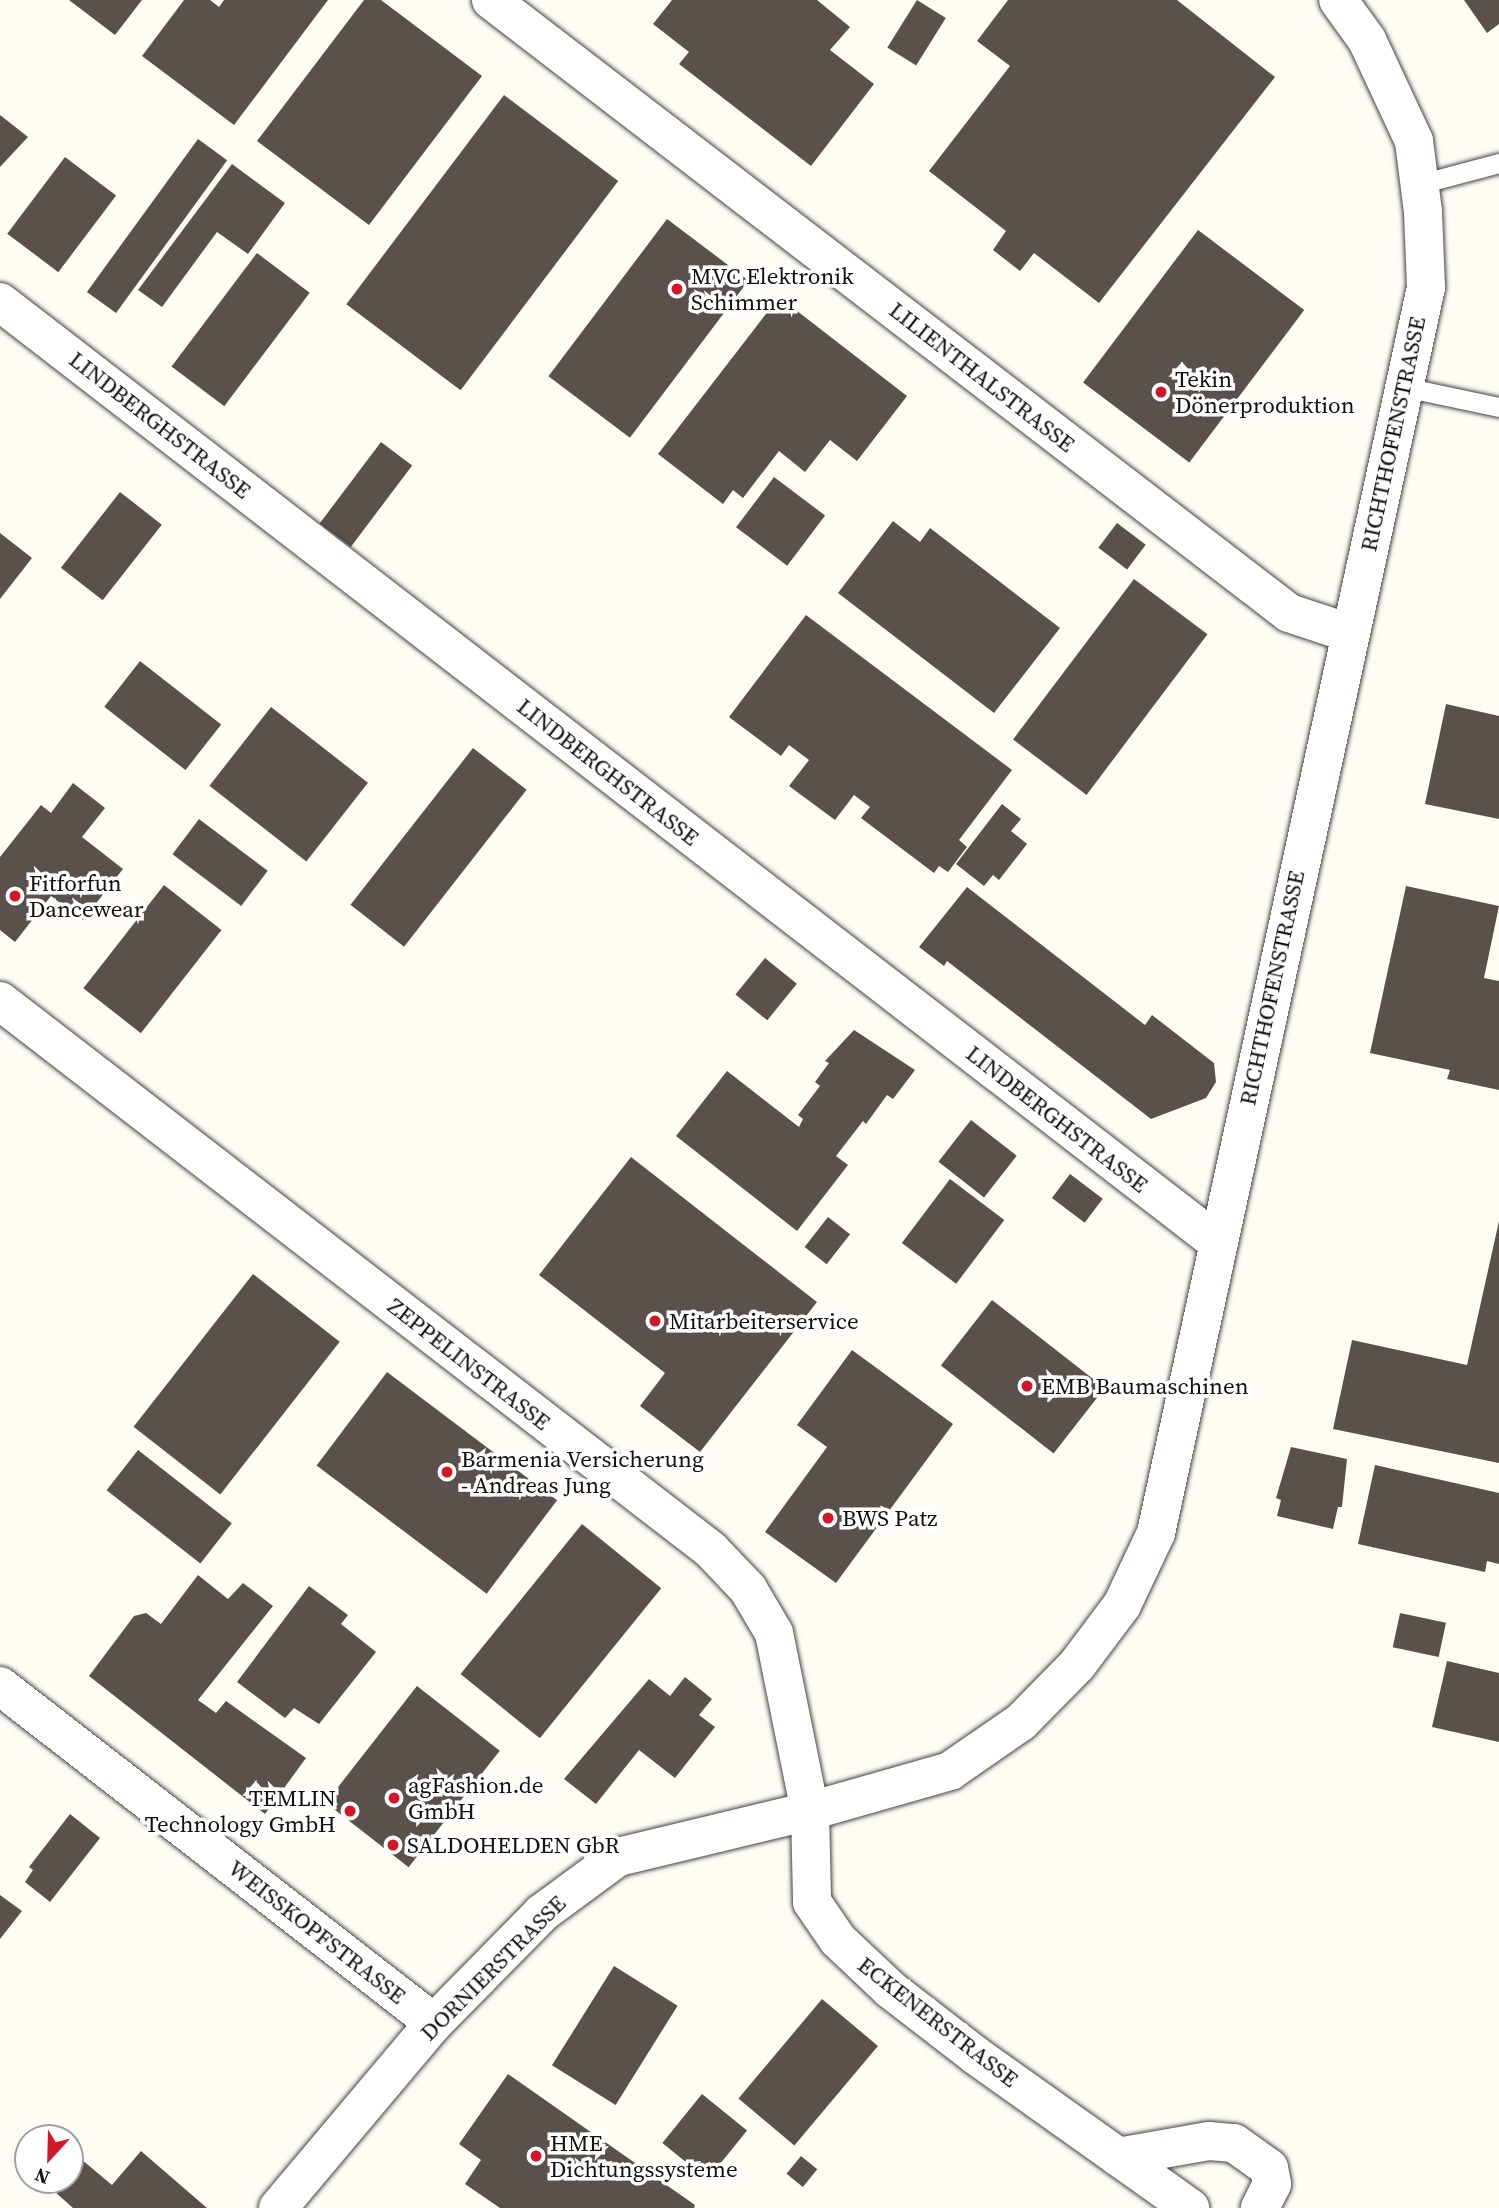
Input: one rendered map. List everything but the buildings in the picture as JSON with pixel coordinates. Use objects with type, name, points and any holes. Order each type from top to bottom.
[{"type":"street","name":"LILIENTHALSTRASSE","points":[[491,0],[1289,613],[1349,633]]},
{"type":"street","name":"RICHTHOFENSTRASSE","points":[[810,1811],[950,1771],[1021,1722],[1077,1665],[1122,1605],[1156,1533],[1426,287],[1420,184],[1413,141],[1367,40],[1338,0]]},
{"type":"street","name":"LINDBERGHSTRASSE","points":[[0,302],[1217,1242]]},
{"type":"street","name":"ZEPPELINSTRASSE","points":[[0,1001],[711,1550],[748,1589],[774,1633],[791,1702],[810,1811]]},
{"type":"street","name":"WEISSKOPFSTRASSE","points":[[0,1686],[434,2023]]},
{"type":"street","name":"DORNIERSTRASSE","points":[[278,2208],[434,2023],[542,1913],[618,1857],[810,1811]]},
{"type":"street","name":"ECKENERSTRASSE","points":[[810,1811],[812,1902],[838,1940],[891,1990],[1190,2208]]},
{"type":"street","points":[[1118,2157],[1209,2141],[1234,2143],[1269,2168],[1272,2185],[1260,2208]]},
{"type":"lane","points":[[1420,184],[1499,163]]},
{"type":"lane","points":[[1404,387],[1499,407]]},
{"type":"place","name":"MVC Elektronik Schimmer","points":[[677,289]]},
{"type":"place","name":"Tekin Dönerproduktion","points":[[1161,392]]},
{"type":"place","name":"Fitforfun Dancewear","points":[[15,896]]},
{"type":"place","name":"Mitarbeiterservice","points":[[655,1321]]},
{"type":"place","name":"EMB Baumaschinen","points":[[1027,1386]]},
{"type":"place","name":"Barmenia Versicherung - Andreas Jung","points":[[447,1472]]},
{"type":"place","name":"BWS Patz","points":[[828,1518]]},
{"type":"place","name":"agFashion.de GmbH","points":[[394,1798]]},
{"type":"place","name":"TEMLIN Technology GmbH","points":[[350,1811]]},
{"type":"place","name":"SALDOHELDEN GbR","points":[[393,1845]]},
{"type":"place","name":"HME Dichtungssysteme","points":[[536,2156]]}]
